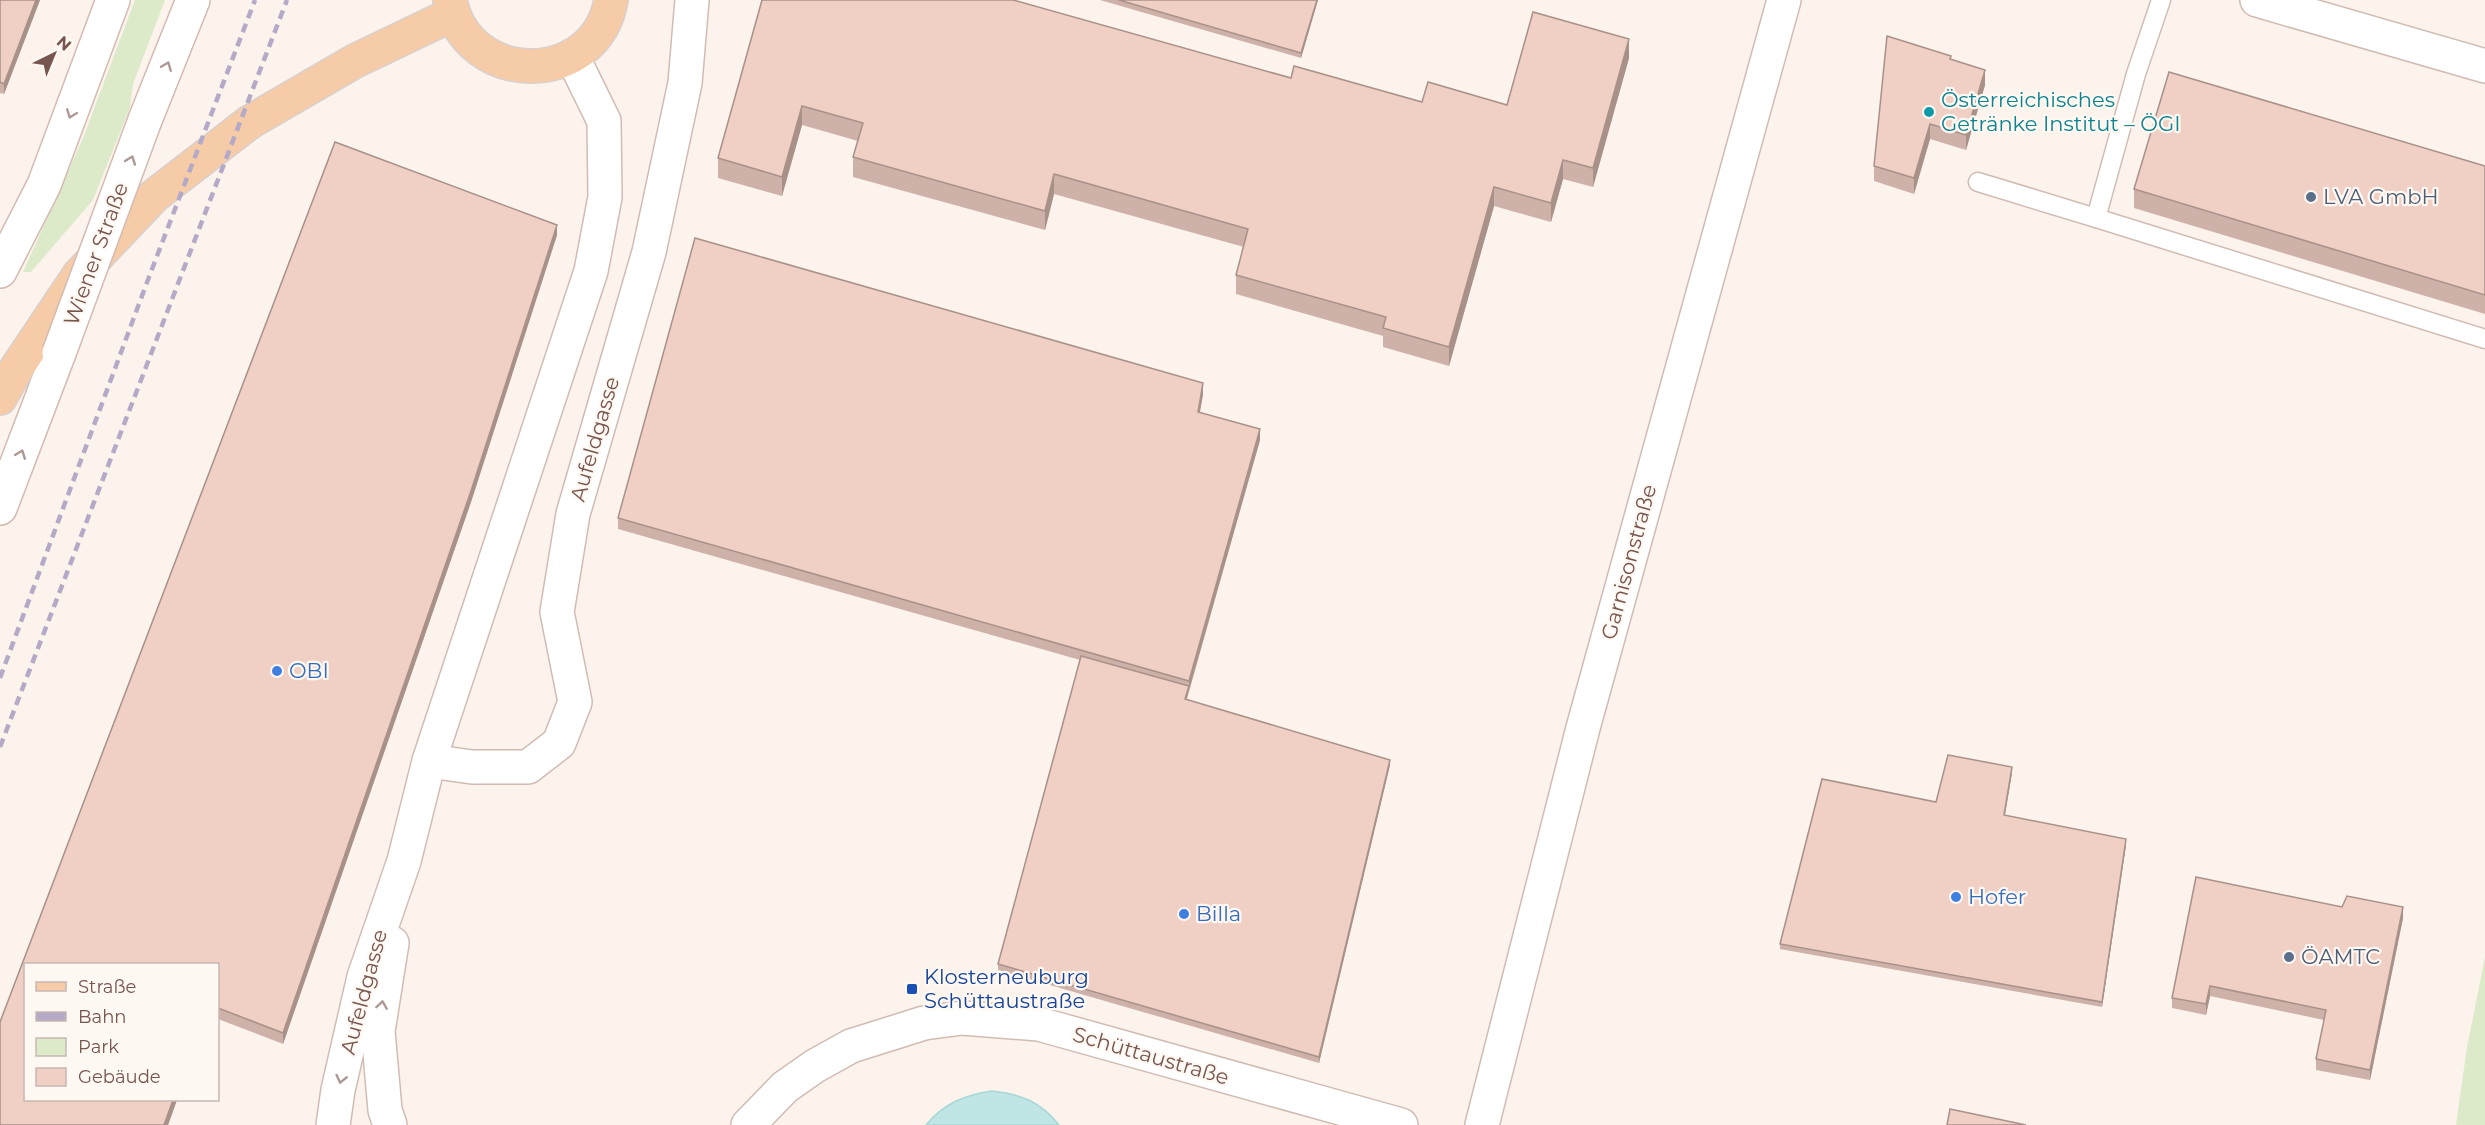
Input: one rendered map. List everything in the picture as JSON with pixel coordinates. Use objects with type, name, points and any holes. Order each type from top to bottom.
[{"type":"main road","points":[[0,398],[18,366],[79,275],[154,196],[250,122],[451,7],[467,38],[490,57],[517,66],[546,66],[572,56],[594,38],[609,14],[611,0]]},
{"type":"street","points":[[0,271],[44,185],[113,0]]},
{"type":"street","name":"Wiener Straße","points":[[0,508],[193,0]]},
{"type":"street","name":"Aufeldgasse","points":[[429,761],[472,767],[528,767],[559,743],[575,702],[557,612],[573,514],[649,252],[685,83],[692,0]]},
{"type":"street","name":"Garnisonstraße","points":[[1482,1125],[1580,739],[1784,0]]},
{"type":"street","points":[[2257,0],[2485,66]]},
{"type":"street","name":"Aufeldgasse","points":[[333,1125],[338,1090],[364,977],[404,861],[429,761],[591,271],[605,197],[604,121],[572,56]]},
{"type":"street","name":"Aufeldgasse","points":[[390,1125],[385,1110],[378,1031],[404,861]]},
{"type":"street","name":"Schüttaustraße","points":[[748,1125],[785,1087],[815,1066],[851,1046],[924,1023],[962,1018],[1039,1024],[1401,1125]]},
{"type":"lane","points":[[2096,218],[2136,74],[2161,0]]},
{"type":"lane","points":[[1978,182],[2485,339]]},
{"type":"green space","points":[[135,0],[165,0],[133,84],[130,108],[93,200],[31,272],[23,272],[83,138]]},
{"type":"green space","points":[[2485,957],[2485,1125],[2456,1125],[2467,1047]]},
{"type":"water","points":[[992,1091],[1030,1100],[1045,1110],[1059,1125],[926,1125],[940,1111],[956,1101]]},
{"type":"building","points":[[0,0],[36,0],[4,84],[0,82]]},
{"type":"building","points":[[762,0],[1013,0],[1291,78],[1294,66],[1422,102],[1428,82],[1507,105],[1533,12],[1629,39],[1593,168],[1563,160],[1551,203],[1494,187],[1449,347],[1383,328],[1386,317],[1236,275],[1248,229],[1054,174],[1045,211],[853,157],[863,123],[802,106],[782,177],[718,158]]},
{"type":"building","points":[[1119,0],[1317,0],[1301,53]]},
{"type":"building","name":"Österreichisches Getränke Institut – ÖGI","points":[[1887,36],[1951,56],[1950,59],[1985,70],[1966,135],[1930,124],[1914,178],[1874,166]]},
{"type":"building","name":"LVA GmbH","points":[[2169,72],[2485,166],[2485,295],[2134,189]]},
{"type":"building","points":[[335,142],[557,225],[471,491],[283,1033],[219,1008],[219,963],[24,963],[24,1101],[173,1101],[164,1125],[0,1125],[0,1022]]},
{"type":"building","points":[[695,238],[1203,383],[1198,412],[1260,429],[1189,681],[618,518]]},
{"type":"building","name":"Billa","points":[[1081,656],[1189,686],[1185,699],[1390,760],[1319,1057],[998,964]]},
{"type":"building","name":"Hofer","points":[[1948,755],[2012,767],[2004,815],[2126,839],[2102,1002],[1780,944],[1822,779],[1936,802]]},
{"type":"building","name":"ÖAMTC","points":[[2196,877],[2342,907],[2347,896],[2403,907],[2370,1070],[2316,1059],[2326,1010],[2210,986],[2206,1004],[2172,998]]},
{"type":"building","points":[[1950,1109],[2026,1125],[1947,1125]]},
{"type":"railway","points":[[0,678],[255,0]]},
{"type":"railway","points":[[0,747],[287,0]]},
{"type":"place","name":"Österreichisches Getränke Institut – ÖGI","points":[[1929,112]]},
{"type":"place","name":"LVA GmbH","points":[[2311,197]]},
{"type":"place","name":"OBI","points":[[277,671]]},
{"type":"place","name":"Hofer","points":[[1956,897]]},
{"type":"place","name":"Billa","points":[[1184,914]]},
{"type":"place","name":"ÖAMTC","points":[[2289,957]]},
{"type":"place","name":"Klosterneuburg Schüttaustraße","points":[[912,989]]}]
